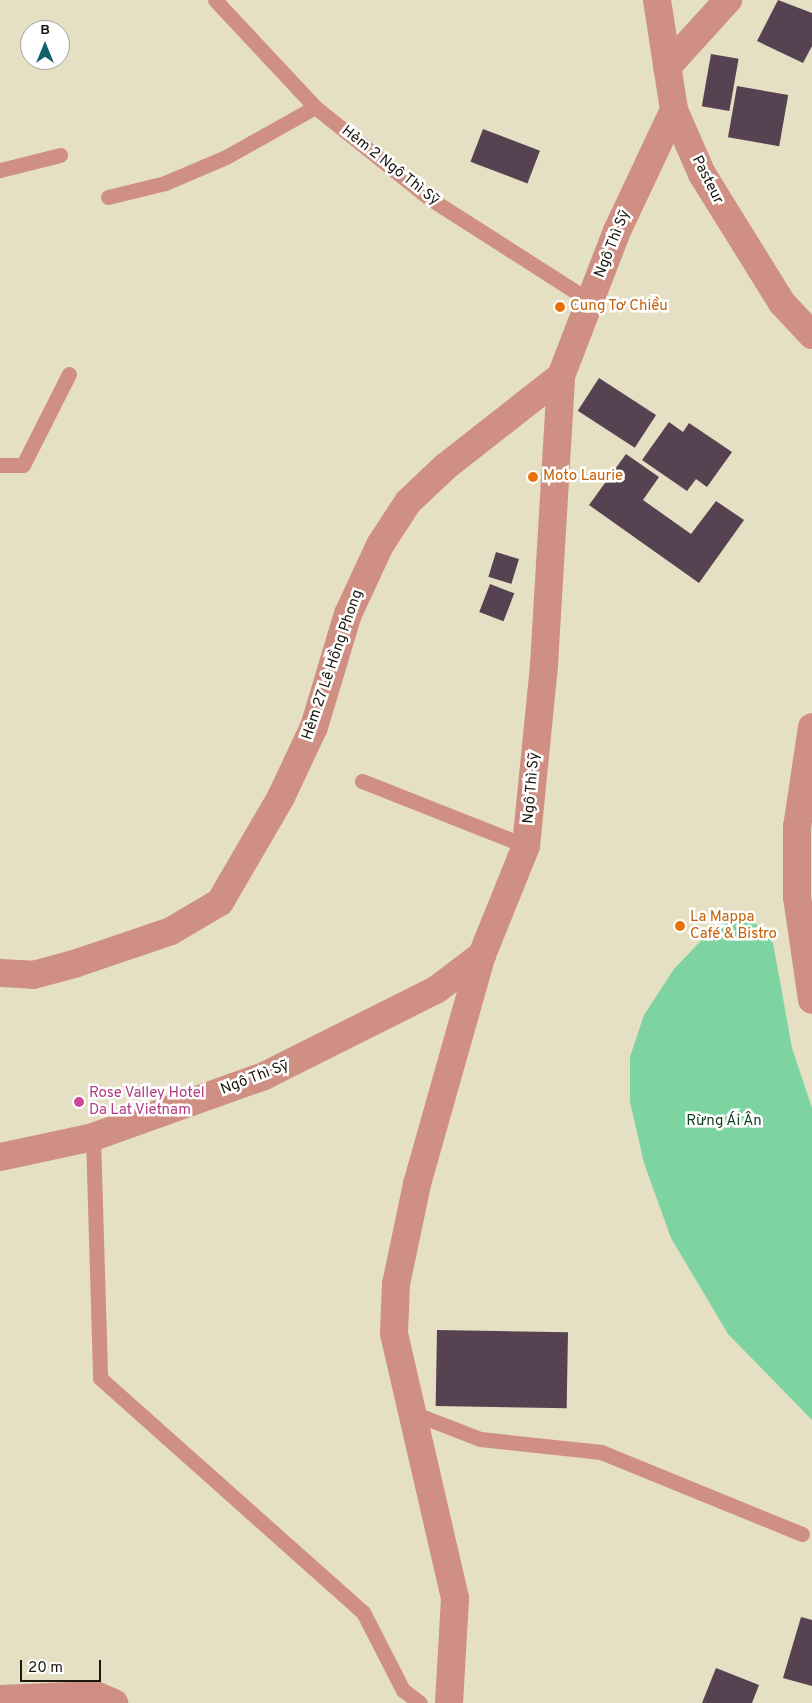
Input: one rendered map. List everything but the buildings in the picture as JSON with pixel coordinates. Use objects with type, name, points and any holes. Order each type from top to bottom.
[{"type":"street","name":"Pasteur","points":[[657,0],[674,110],[730,224],[782,303],[812,335]]},
{"type":"street","points":[[667,66],[728,0]]},
{"type":"street","name":"Ngô Thì Sỹ","points":[[0,1157],[92,1137],[264,1076],[350,1037],[436,990],[482,955],[526,846],[544,665],[561,376],[590,301],[674,110]]},
{"type":"street","name":"Hẻm 27 Lê Hồng Phong","points":[[0,973],[33,975],[74,964],[171,931],[220,902],[281,796],[314,727],[348,614],[380,545],[408,502],[439,472],[561,376]]},
{"type":"street","points":[[812,727],[797,896],[812,1000]]},
{"type":"street","points":[[449,1703],[455,1598],[421,1464],[413,1413],[394,1333],[396,1284],[446,1073],[482,955]]},
{"type":"street","points":[[0,1699],[95,1695],[114,1703]]},
{"type":"lane","name":"Hẻm 2 Ngô Thì Sỹ","points":[[215,0],[315,107],[429,198],[590,301]]},
{"type":"lane","points":[[108,197],[165,183],[226,157],[315,107]]},
{"type":"lane","points":[[0,170],[60,155]]},
{"type":"lane","points":[[0,465],[22,465],[69,374]]},
{"type":"lane","points":[[362,781],[526,846]]},
{"type":"lane","points":[[92,1137],[100,1378],[363,1612],[403,1690],[420,1703]]},
{"type":"lane","points":[[413,1413],[480,1439],[601,1452],[802,1534]]},
{"type":"green space","name":"Rừng Ái Ân","points":[[752,919],[773,943],[792,1048],[812,1108],[812,1420],[728,1334],[671,1238],[644,1163],[630,1102],[630,1057],[644,1015],[674,969],[716,925]]},
{"type":"place","name":"Cung Tơ Chiều","points":[[560,307]]},
{"type":"place","name":"Moto Laurie","points":[[533,477]]},
{"type":"place","name":"La Mappa Café & Bistro","points":[[680,926]]},
{"type":"place","name":"Rose Valley Hotel Da Lat Vietnam","points":[[79,1102]]}]
